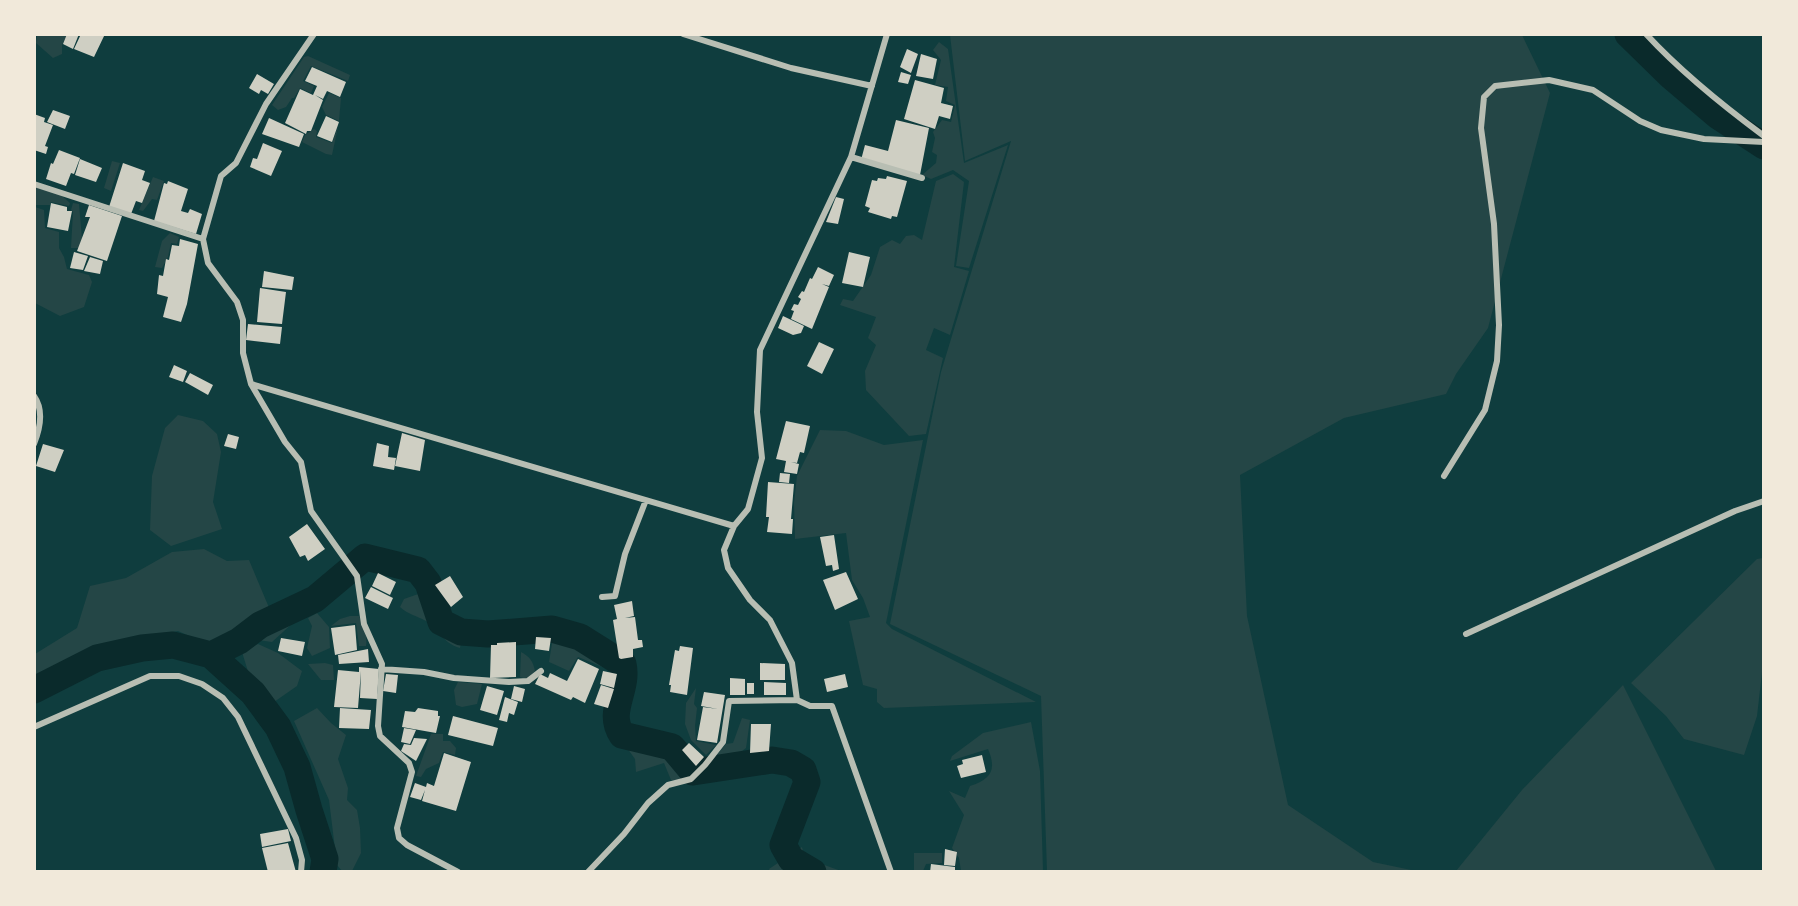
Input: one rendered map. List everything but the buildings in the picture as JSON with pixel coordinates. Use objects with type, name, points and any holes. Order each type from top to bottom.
[{"type":"street","points":[[314,34],[266,104],[236,163],[221,176],[203,238],[208,263],[237,302],[243,320],[243,353],[251,384],[285,442],[301,462],[310,511],[357,576],[364,624],[382,664],[378,726],[380,736],[409,763],[412,772],[397,828],[399,838],[407,845],[458,872]]},
{"type":"street","points":[[683,34],[791,68],[872,86]]},
{"type":"street","points":[[797,700],[792,663],[770,620],[750,600],[728,568],[724,550],[734,526],[748,509],[762,458],[757,412],[760,350],[851,157],[887,34]]},
{"type":"street","points":[[1646,34],[1708,95],[1764,136]]},
{"type":"street","points":[[1444,476],[1485,410],[1497,361],[1499,325],[1494,224],[1481,128],[1484,97],[1495,86],[1549,80],[1593,90],[1640,121],[1661,130],[1704,139],[1764,142]]},
{"type":"street","points":[[851,157],[922,178]]},
{"type":"street","points":[[34,184],[203,238]]},
{"type":"street","points":[[251,384],[734,526]]},
{"type":"street","points":[[34,396],[37,400],[40,426],[34,444]]},
{"type":"street","points":[[602,597],[615,596],[625,554],[646,500]]},
{"type":"street","points":[[1466,634],[1735,511],[1764,501]]},
{"type":"street","points":[[381,669],[509,682],[528,681],[541,670]]},
{"type":"street","points":[[34,727],[150,676],[179,676],[202,684],[223,698],[237,717],[296,838],[302,860],[302,872]]},
{"type":"street","points":[[588,872],[624,834],[648,803],[668,784],[692,779],[705,765],[723,742],[729,701],[797,700],[810,706],[832,706],[891,872]]},
{"type":"shaded area","points":[[37,35],[67,35],[62,45],[62,54],[53,58],[36,43]]},
{"type":"shaded area","points":[[950,35],[1522,35],[1550,93],[1488,328],[1456,374],[1446,394],[1344,418],[1240,475],[1247,616],[1288,805],[1373,862],[1416,871],[1047,871],[1041,696],[890,624],[941,372],[1011,141],[965,161]]},
{"type":"shaded area","points":[[939,42],[948,49],[964,163],[1008,145],[969,268],[956,266],[969,181],[953,170],[931,179],[922,175],[936,163],[937,155],[932,152],[935,138],[933,132],[942,120],[951,122],[955,105],[946,101],[948,87],[935,85],[941,60],[933,50]]},
{"type":"shaded area","points":[[308,56],[350,75],[348,81],[311,66],[303,81],[314,86],[311,93],[300,88],[286,107],[278,110],[272,105],[304,57]]},
{"type":"shaded area","points":[[329,93],[341,98],[339,121],[326,115],[322,107]]},
{"type":"shaded area","points":[[338,127],[332,155],[302,142],[305,135],[314,129],[317,131],[316,137],[332,143]]},
{"type":"shaded area","points":[[112,161],[120,163],[111,191],[104,188]]},
{"type":"shaded area","points":[[953,174],[964,182],[954,267],[969,271],[950,335],[934,328],[926,350],[943,358],[926,434],[909,436],[866,390],[865,371],[876,345],[868,338],[876,317],[840,305],[843,299],[853,301],[871,275],[880,247],[892,240],[900,244],[906,236],[914,235],[922,240],[936,181]]},
{"type":"shaded area","points":[[153,177],[164,181],[157,200],[152,199],[143,211],[139,210]]},
{"type":"shaded area","points":[[35,187],[61,195],[70,203],[69,206],[51,202],[50,205],[35,205]]},
{"type":"shaded area","points":[[73,203],[79,204],[82,239],[79,248],[71,248]]},
{"type":"shaded area","points":[[35,207],[44,210],[45,228],[59,232],[59,248],[67,269],[89,275],[92,282],[84,307],[60,316],[35,303]]},
{"type":"shaded area","points":[[170,233],[179,237],[177,244],[171,243],[168,257],[162,268],[155,267],[162,241]]},
{"type":"shaded area","points":[[178,415],[203,421],[217,434],[221,452],[213,502],[222,529],[171,546],[150,530],[152,476],[165,428]]},
{"type":"shaded area","points":[[820,430],[846,431],[884,445],[923,440],[886,623],[892,629],[1036,702],[884,708],[877,702],[877,689],[863,685],[849,621],[870,617],[863,598],[852,580],[846,533],[795,539],[794,503],[797,476]]},
{"type":"shaded area","points":[[204,549],[227,561],[249,560],[270,610],[212,646],[178,631],[98,646],[35,680],[35,654],[77,628],[90,586],[126,578],[172,552]]},
{"type":"shaded area","points":[[1763,558],[1763,664],[1757,716],[1744,755],[1684,739],[1666,716],[1631,683],[1757,559]]},
{"type":"shaded area","points":[[421,593],[430,600],[438,623],[462,637],[460,648],[449,643],[426,621],[400,607],[404,599]]},
{"type":"shaded area","points":[[318,600],[272,642],[251,639],[272,621]]},
{"type":"shaded area","points":[[317,613],[329,627],[330,648],[312,656],[307,648],[312,626],[308,618]]},
{"type":"shaded area","points":[[359,616],[366,634],[366,646],[359,646],[356,623],[331,626],[340,619]]},
{"type":"shaded area","points":[[554,631],[561,634],[561,642],[573,645],[578,638],[599,651],[604,646],[611,651],[610,670],[578,657],[569,671],[549,662],[553,637],[543,636],[546,632]]},
{"type":"shaded area","points":[[258,644],[278,653],[302,671],[297,686],[274,702],[250,678],[242,652]]},
{"type":"shaded area","points":[[521,652],[531,660],[535,671],[527,679],[520,677]]},
{"type":"shaded area","points":[[308,664],[333,665],[334,680],[321,680]]},
{"type":"shaded area","points":[[458,682],[482,684],[477,704],[462,707],[456,705],[454,690]]},
{"type":"shaded area","points":[[1623,685],[1716,871],[1456,871],[1522,790]]},
{"type":"shaded area","points":[[696,688],[694,704],[697,708],[696,741],[716,745],[706,755],[691,740],[685,724],[686,703]]},
{"type":"shaded area","points":[[317,708],[346,735],[338,759],[348,788],[347,800],[357,810],[360,828],[361,853],[352,871],[342,871],[337,865],[329,800],[294,721]]},
{"type":"shaded area","points":[[742,718],[750,720],[746,748],[737,755],[771,752],[783,758],[780,769],[702,778],[706,768],[726,744],[733,743]]},
{"type":"shaded area","points":[[1031,722],[1040,771],[1043,871],[961,871],[959,858],[952,848],[964,815],[949,791],[965,798],[970,786],[987,777],[992,763],[988,749],[950,761],[952,756],[983,733]]},
{"type":"shaded area","points":[[431,734],[443,734],[443,741],[450,741],[456,748],[455,755],[443,752],[439,763],[426,769],[421,777],[416,776]]},
{"type":"shaded area","points":[[628,734],[673,741],[687,755],[694,768],[682,780],[671,780],[664,763],[636,772],[635,759],[622,741]]},
{"type":"shaded area","points":[[802,847],[805,858],[841,871],[770,871],[769,869]]},
{"type":"shaded area","points":[[914,853],[942,853],[942,863],[926,864],[923,871],[914,871]]},
{"type":"waterway","points":[[1628,34],[1672,77],[1718,116],[1764,146]]},
{"type":"waterway","points":[[211,655],[239,641],[260,625],[315,599],[365,557],[418,570],[428,583],[441,622],[461,632],[488,634],[552,629],[580,637],[623,664],[623,683],[616,718],[622,735],[672,747],[693,772],[772,760],[791,763],[803,770],[807,782],[783,845],[791,859],[813,872]]},
{"type":"waterway","points":[[34,690],[97,658],[142,648],[173,645],[211,655],[253,693],[278,727],[297,767],[325,859],[323,872]]}]
